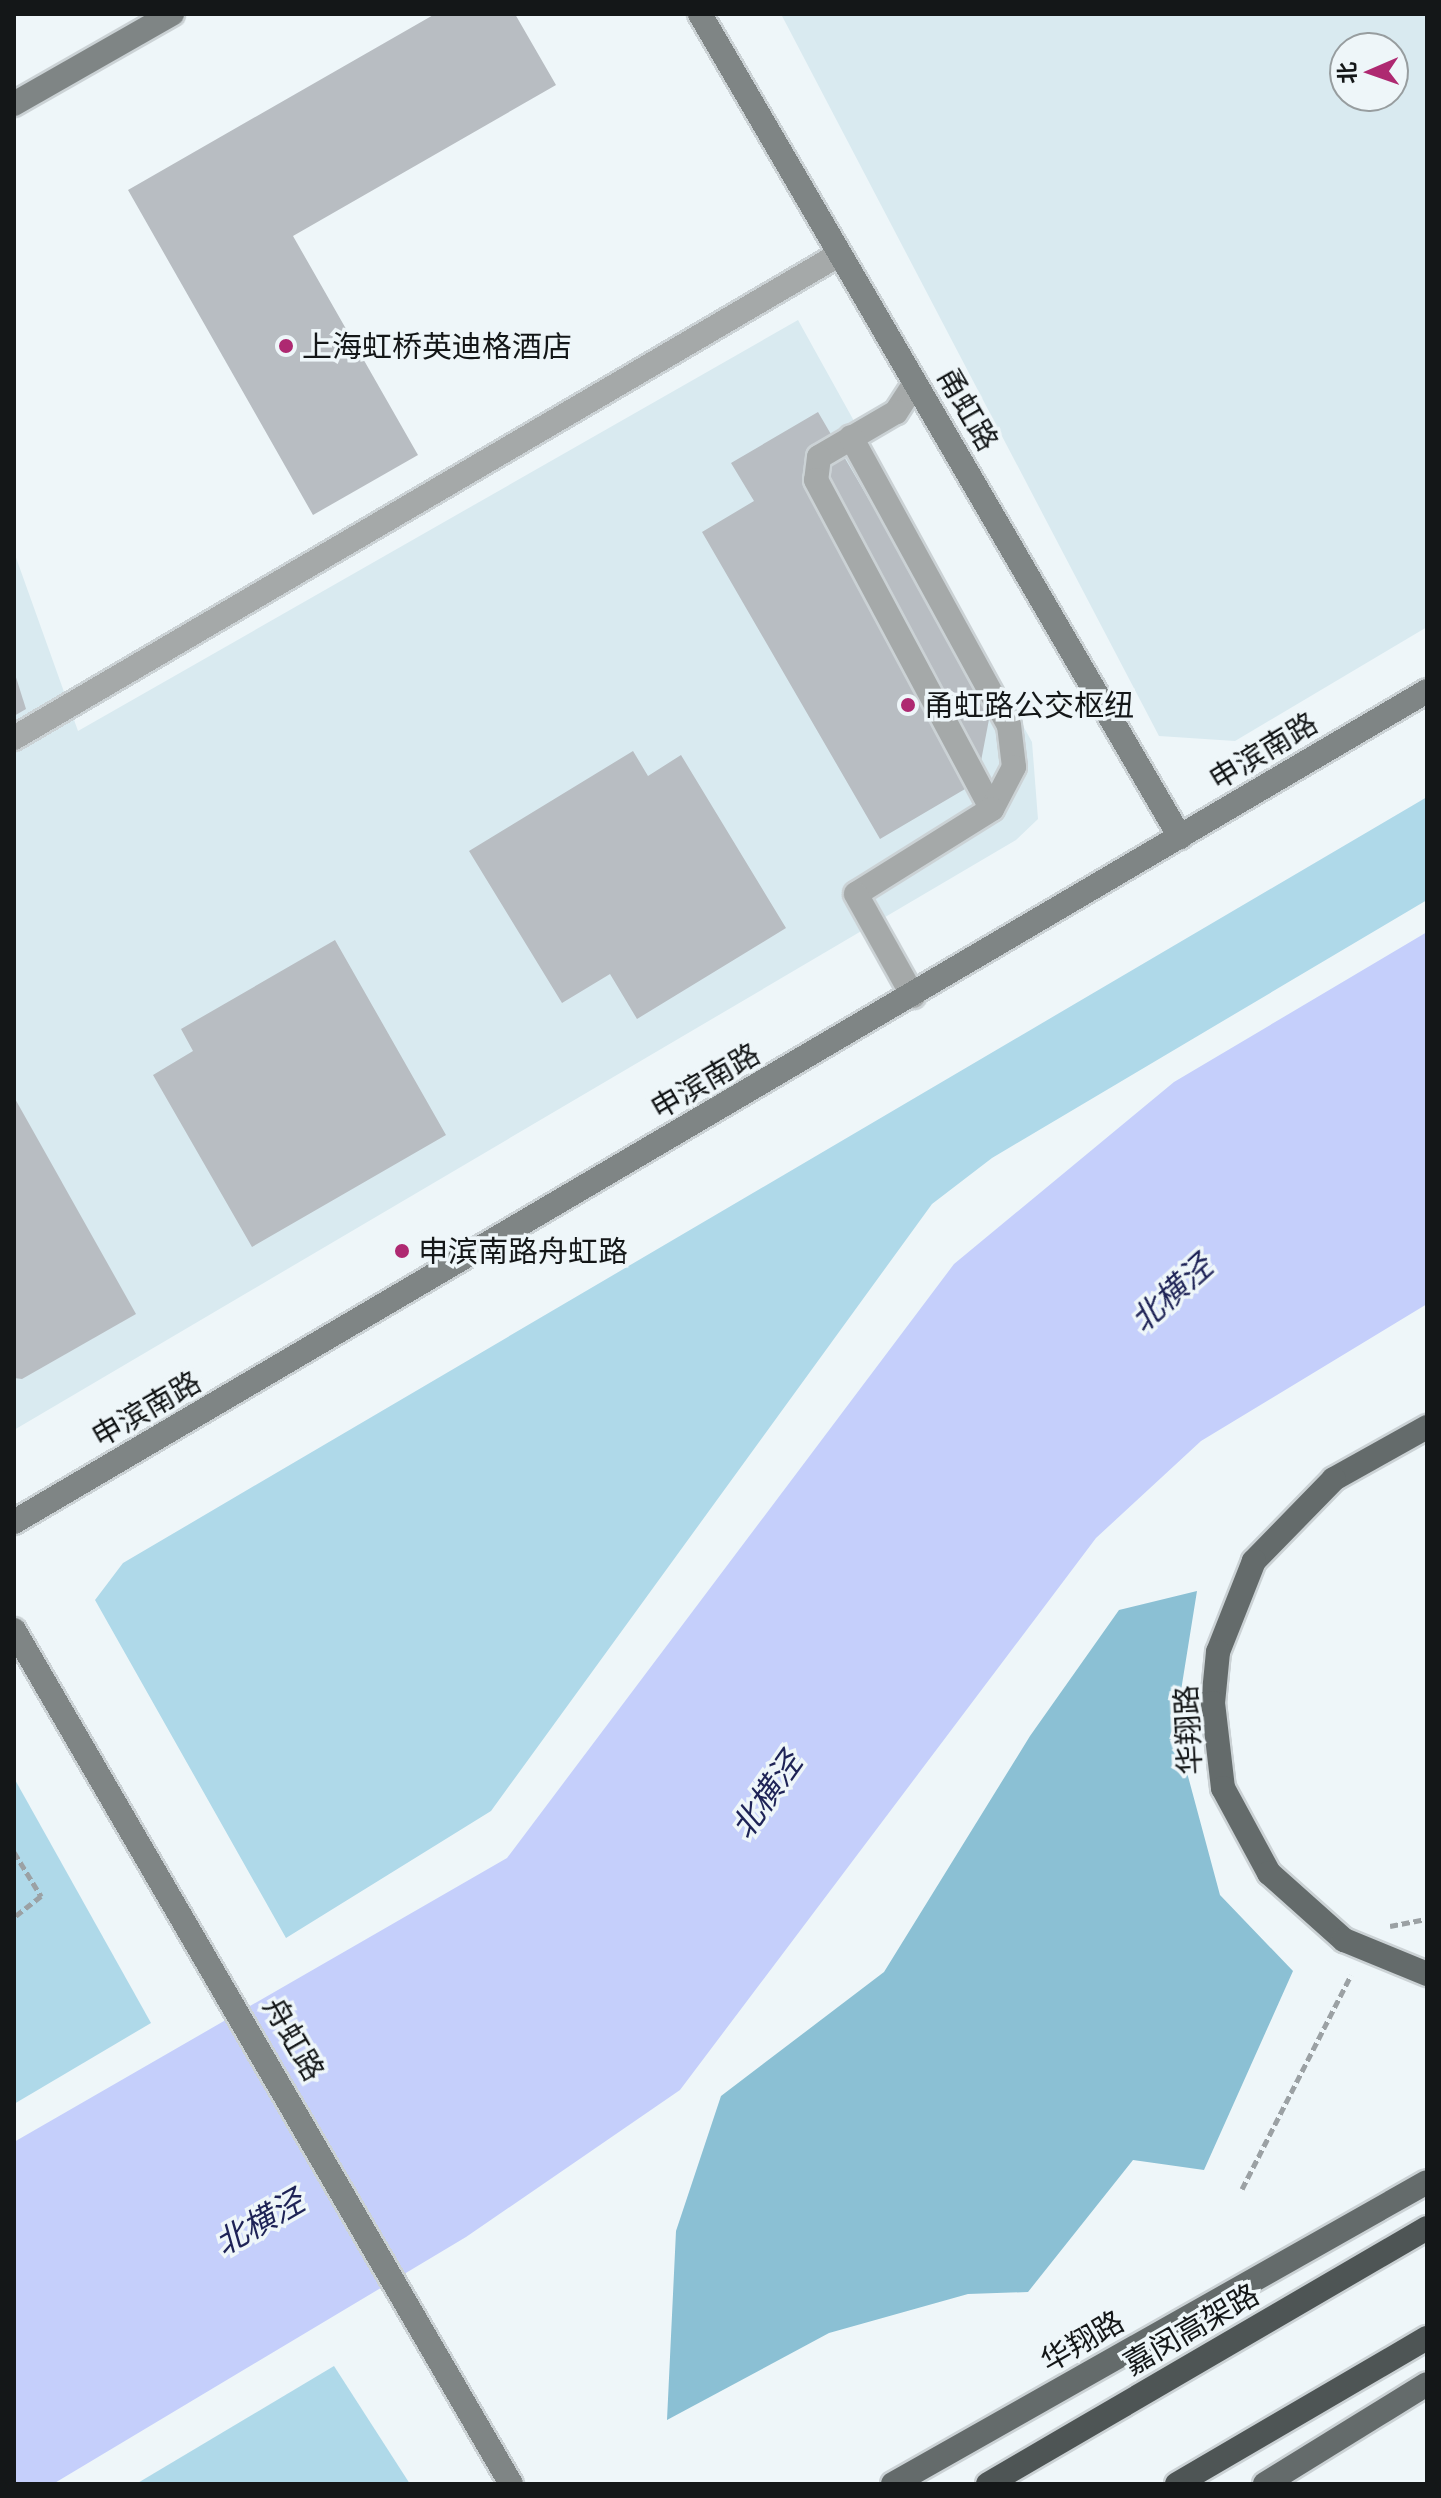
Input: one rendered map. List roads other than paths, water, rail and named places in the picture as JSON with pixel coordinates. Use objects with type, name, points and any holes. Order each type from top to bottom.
[{"type":"highway","name":"嘉闵高架路","points":[[988,2484],[1427,2228]]},
{"type":"highway","points":[[1177,2484],[1427,2338]]},
{"type":"main road","name":"华翔路","points":[[1427,1427],[1334,1479],[1254,1561],[1218,1652],[1213,1703],[1223,1788],[1269,1873],[1344,1940],[1427,1974]]},
{"type":"main road","name":"华翔路","points":[[893,2484],[1427,2182]]},
{"type":"main road","points":[[1265,2484],[1427,2384]]},
{"type":"street","points":[[14,104],[172,14]]},
{"type":"street","name":"甬虹路","points":[[700,14],[1180,837]]},
{"type":"street","points":[[14,738],[840,254]]},
{"type":"street","points":[[915,383],[896,412],[819,457],[816,480],[992,809]]},
{"type":"street","points":[[851,437],[1009,725],[1014,767],[992,809],[856,894],[913,996]]},
{"type":"street","name":"申滨南路","points":[[14,1522],[1427,691]]},
{"type":"street","name":"舟虹路","points":[[14,1630],[226,1984],[511,2484]]},
{"type":"water","name":"北横泾","points":[[1427,932],[1427,1304],[1201,1441],[1096,1538],[680,2090],[466,2237],[53,2484],[14,2484],[14,2142],[507,1858],[954,1264],[1174,1082]]},
{"type":"place","name":"上海虹桥英迪格酒店","points":[[286,346]]},
{"type":"place","name":"甬虹路公交枢纽","points":[[908,705]]},
{"type":"place","name":"申滨南路舟虹路","points":[[402,1251]]}]
